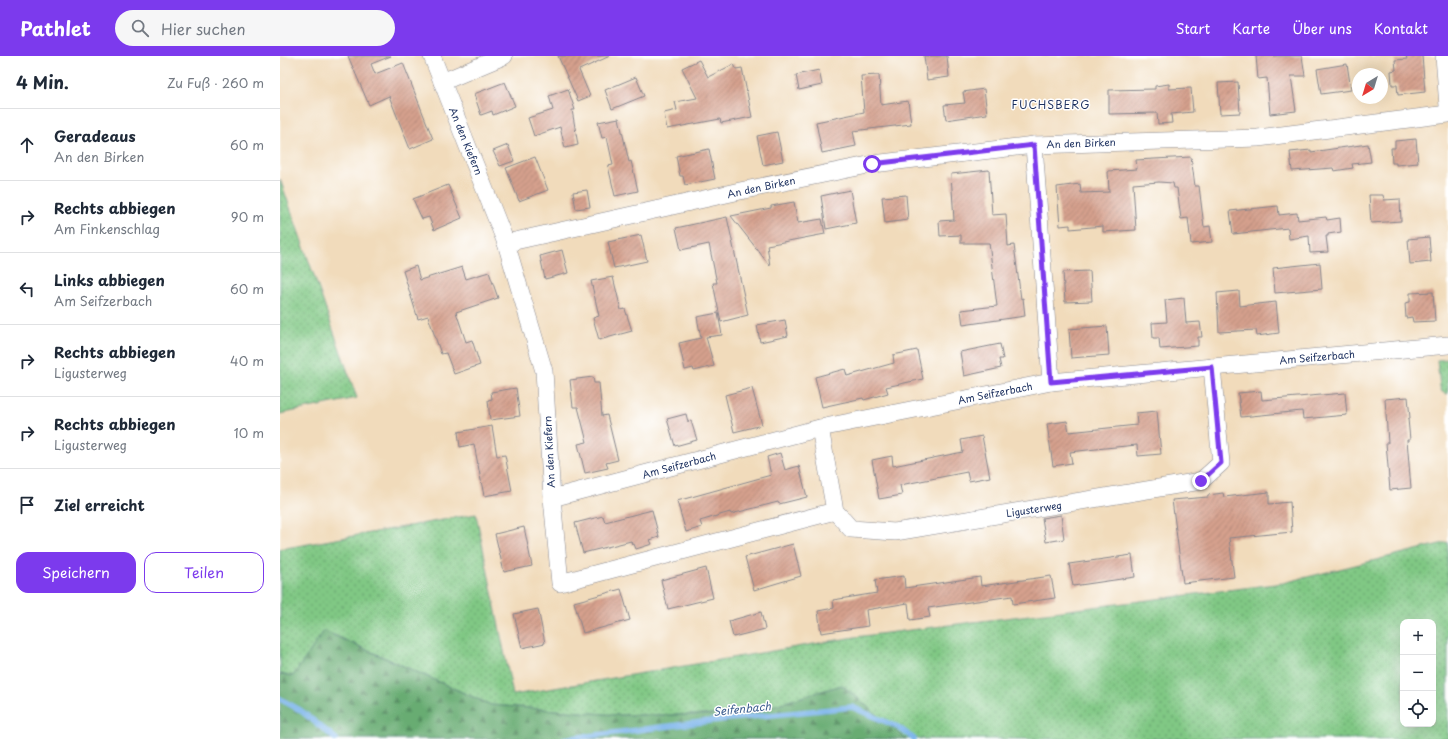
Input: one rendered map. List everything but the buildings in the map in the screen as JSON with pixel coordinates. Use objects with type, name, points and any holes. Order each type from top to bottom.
[{"type":"street","name":"An den Kiefern","points":[[432,56],[506,243],[544,371],[552,498],[560,582],[835,511]]},
{"type":"street","points":[[442,82],[504,56]]},
{"type":"street","points":[[1444,56],[1448,106]]},
{"type":"street","name":"An den Birken","points":[[506,243],[740,191],[872,164],[1034,145],[1258,138],[1448,114]]},
{"type":"street","points":[[1034,145],[1051,382]]},
{"type":"street","name":"Am Seifzerbach","points":[[552,498],[820,428],[1051,382],[1448,345]]},
{"type":"street","name":"Ligusterweg","points":[[835,511],[851,529],[895,532],[1201,481],[1221,463],[1212,367]]},
{"type":"street","points":[[820,428],[835,511]]},
{"type":"green space","points":[[280,179],[357,398],[280,414]]},
{"type":"green space","points":[[1448,359],[1448,394],[1442,392],[1440,387],[1437,360]]},
{"type":"green space","points":[[476,514],[513,695],[855,637],[1283,583],[1448,542],[1448,739],[906,739],[842,685],[742,715],[617,715],[491,705],[325,631],[293,676],[280,674],[280,549]]},
{"type":"green space","points":[[324,631],[491,705],[617,715],[742,715],[842,685],[906,739],[280,739],[280,674],[293,676]]},
{"type":"waterway","name":"Seifenbach","points":[[280,699],[300,710],[336,739]]},
{"type":"waterway","name":"Seifenbach","points":[[564,739],[719,720],[852,707],[898,727],[914,739]]},
{"type":"district","name":"FUCHSBERG","points":[[1051,105]]},
{"type":"route","points":[[872,164],[1034,145],[1051,382],[1212,367],[1221,463],[1201,481]]}]
